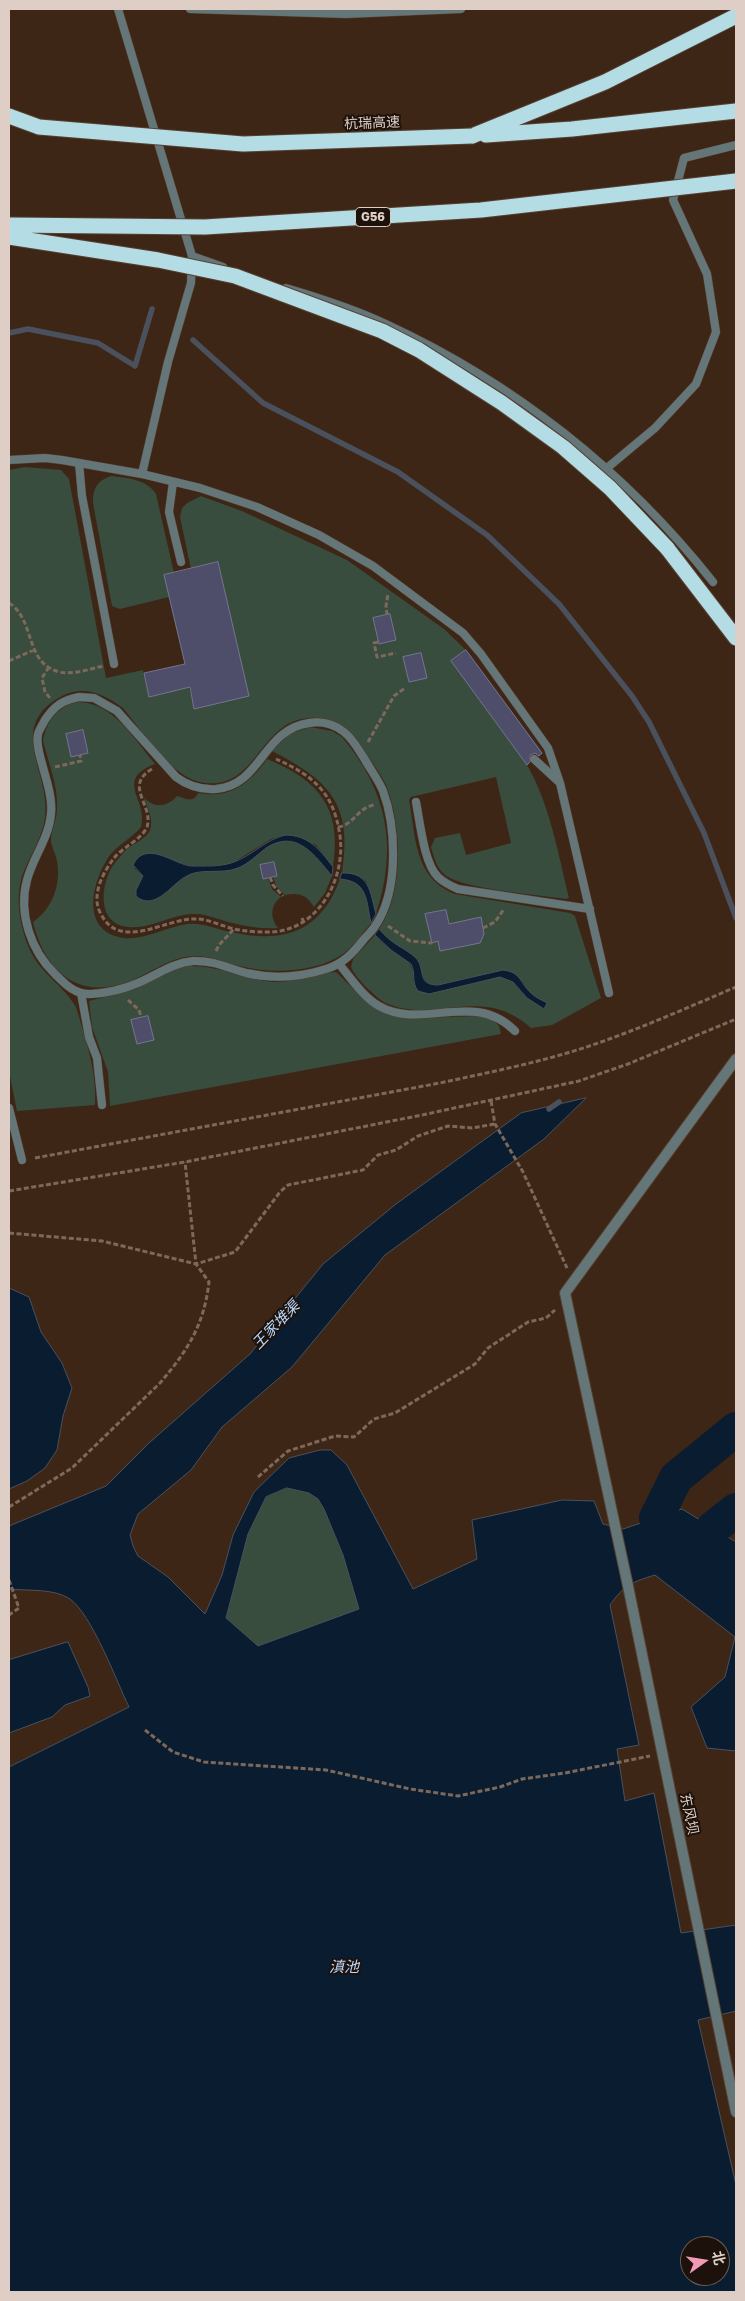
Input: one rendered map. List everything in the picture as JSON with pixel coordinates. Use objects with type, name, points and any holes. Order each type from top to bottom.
[{"type":"highway","points":[[472,136],[606,82],[736,16]]},
{"type":"highway","name":"杭瑞高速","points":[[9,123],[243,144],[472,136],[572,129],[736,111]]},
{"type":"highway","points":[[9,116],[39,127]]},
{"type":"highway","name":"G56","points":[[9,225],[206,227],[482,210],[736,180]]},
{"type":"highway","points":[[9,237],[158,260],[235,276],[353,319],[419,350],[502,403],[551,438],[610,488],[667,548],[736,638]]},
{"type":"street","points":[[566,1300],[565,1293],[736,1059]]},
{"type":"street","name":"东风坝","points":[[566,1300],[628,1586],[736,2112]]},
{"type":"lane","points":[[118,9],[192,256],[189,291],[168,362],[142,474]]},
{"type":"lane","points":[[190,9],[346,14],[461,9]]},
{"type":"lane","points":[[607,468],[655,428],[696,384],[716,332],[707,274],[673,200],[684,158],[736,145]]},
{"type":"lane","points":[[192,256],[337,304],[425,343],[478,372],[575,442],[607,468],[653,512],[713,582]]},
{"type":"lane","points":[[9,460],[45,458],[79,463],[142,474],[230,497],[284,519],[343,549],[395,582],[463,633],[481,654],[548,748],[560,783],[609,993]]},
{"type":"lane","points":[[79,463],[82,496],[114,664]]},
{"type":"lane","points":[[173,482],[169,512],[181,562]]},
{"type":"lane","points":[[79,697],[94,698],[104,702],[117,711],[164,766],[185,784],[209,789],[235,786],[243,779],[272,742],[286,730],[299,724],[317,722],[332,725],[344,732],[380,783],[387,802],[392,841],[392,869],[389,893],[379,920],[350,956],[339,964],[303,974],[271,977],[247,973],[213,963],[191,961],[175,965],[124,988],[90,994],[68,988],[39,957],[31,940],[26,920],[26,881],[44,842],[51,814],[51,798],[38,735],[43,723],[56,706],[66,700],[79,697]]},
{"type":"lane","points":[[534,759],[560,783]]},
{"type":"lane","points":[[416,802],[429,865],[436,877],[446,884],[458,889],[590,909]]},
{"type":"lane","points":[[339,964],[370,999],[389,1010],[424,1014],[478,1011],[498,1017],[516,1031]]},
{"type":"lane","points":[[81,993],[89,1037],[97,1058],[102,1105]]},
{"type":"lane","points":[[9,1108],[22,1160]]},
{"type":"path","points":[[387,615],[387,596],[395,582]]},
{"type":"path","points":[[9,603],[23,616],[38,658],[49,667],[60,672],[71,673],[114,664]]},
{"type":"path","points":[[378,642],[374,643],[377,657],[396,653]]},
{"type":"path","points":[[9,661],[34,650]]},
{"type":"path","points":[[49,667],[42,678],[43,684],[45,692],[56,706]]},
{"type":"path","points":[[359,751],[372,738],[394,696],[405,688]]},
{"type":"path","points":[[164,766],[144,774],[139,782],[139,790],[148,824],[145,831],[124,847],[106,869],[98,896],[98,907],[103,919],[111,927],[121,931],[134,932],[174,922],[198,919],[235,929],[281,932],[304,923],[322,905],[334,884],[340,858],[338,827],[331,802],[312,779],[301,770],[264,754]]},
{"type":"path","points":[[45,770],[81,761],[80,755]]},
{"type":"path","points":[[338,827],[350,823],[361,810],[368,806],[387,802]]},
{"type":"path","points":[[270,877],[273,885],[283,896]]},
{"type":"path","points":[[483,928],[495,922],[509,897]]},
{"type":"path","points":[[302,918],[304,923]]},
{"type":"path","points":[[379,920],[410,941],[432,943]]},
{"type":"path","points":[[213,963],[218,945],[235,929]]},
{"type":"path","points":[[22,1160],[440,1083],[506,1069],[576,1050],[623,1034],[736,987]]},
{"type":"path","points":[[124,988],[125,995],[138,1010],[141,1017]]},
{"type":"path","points":[[9,1191],[184,1162],[491,1101],[579,1081],[628,1064],[736,1019]]},
{"type":"path","points":[[491,1101],[495,1124],[523,1172],[574,1282]]},
{"type":"path","points":[[9,1233],[102,1241],[196,1264],[234,1252],[280,1192],[288,1185],[363,1170],[378,1155],[396,1150],[418,1136],[448,1126],[472,1128],[495,1124]]},
{"type":"path","points":[[9,1507],[72,1468],[173,1368],[202,1320],[209,1282],[196,1264],[184,1162]]},
{"type":"path","points":[[258,1477],[288,1451],[335,1436],[354,1437],[374,1419],[395,1413],[475,1364],[488,1348],[528,1322],[546,1318],[566,1300]]},
{"type":"path","points":[[9,1580],[19,1608],[9,1615]]},
{"type":"path","points":[[145,1730],[173,1752],[204,1762],[326,1770],[410,1789],[458,1796],[500,1788],[522,1779],[565,1774],[620,1761],[663,1754]]},
{"type":"green space","points":[[25,467],[61,470],[69,479],[106,678],[143,670],[149,696],[189,687],[194,708],[191,569],[180,517],[182,508],[187,503],[201,496],[242,511],[347,560],[444,629],[466,650],[451,661],[527,765],[535,780],[552,830],[569,898],[521,893],[466,884],[444,874],[439,868],[431,847],[435,838],[460,833],[466,855],[511,843],[496,777],[411,797],[409,800],[416,842],[424,867],[442,887],[455,894],[570,913],[575,916],[601,998],[552,1025],[531,1028],[513,1015],[495,1008],[477,1006],[425,1010],[406,1009],[385,1003],[365,986],[351,967],[353,959],[375,935],[387,947],[406,960],[413,972],[413,981],[429,994],[500,977],[513,982],[522,993],[533,995],[528,991],[523,982],[503,970],[438,985],[430,984],[424,980],[420,965],[392,943],[379,929],[393,897],[396,878],[398,858],[395,819],[386,785],[351,733],[337,722],[329,719],[309,718],[292,722],[279,730],[237,776],[223,782],[205,783],[193,780],[170,764],[149,742],[123,708],[116,703],[87,691],[72,692],[46,707],[36,721],[33,735],[34,751],[45,801],[45,818],[39,838],[21,878],[19,911],[28,947],[40,966],[76,1007],[93,1068],[95,1105],[17,1111],[9,1071],[9,470]]},
{"type":"green space","points":[[111,476],[142,482],[156,494],[174,573],[169,597],[120,609],[112,606],[93,503],[94,493],[99,483]]},
{"type":"green space","points":[[78,702],[102,708],[112,715],[131,734],[155,764],[143,770],[136,777],[134,784],[141,808],[141,827],[110,855],[98,878],[93,904],[95,916],[100,926],[110,934],[124,938],[140,937],[187,924],[204,925],[250,935],[267,936],[283,934],[298,930],[311,922],[332,897],[340,879],[356,883],[361,888],[366,899],[371,923],[358,940],[347,951],[333,960],[321,965],[295,970],[256,969],[212,958],[192,956],[169,962],[133,980],[114,986],[97,987],[81,985],[56,969],[46,956],[33,922],[46,910],[50,903],[58,878],[57,861],[51,841],[57,812],[57,799],[43,740],[47,726],[54,715],[65,707]]},
{"type":"green space","points":[[310,727],[332,731],[342,737],[370,778],[379,800],[387,843],[383,889],[376,914],[366,881],[349,873],[342,873],[345,849],[344,829],[340,812],[333,797],[309,773],[272,751],[289,734]]},
{"type":"green space","points":[[267,759],[301,777],[314,787],[323,799],[330,813],[334,828],[333,867],[316,845],[292,835],[285,835],[271,839],[234,862],[223,865],[192,866],[180,863],[134,868],[143,876],[136,890],[136,896],[149,901],[156,899],[191,874],[227,870],[241,866],[266,848],[287,841],[296,843],[312,853],[332,876],[325,893],[314,907],[302,895],[285,895],[276,886],[273,877],[277,876],[274,862],[260,865],[263,879],[268,878],[272,889],[281,897],[277,900],[272,912],[278,928],[249,927],[197,914],[184,915],[137,927],[119,925],[111,920],[104,904],[105,885],[112,867],[119,858],[127,849],[146,836],[150,830],[151,818],[144,797],[156,805],[160,805],[173,800],[177,796],[191,799],[198,793],[220,794],[238,788],[253,776]]},
{"type":"green space","points":[[188,966],[221,970],[253,979],[275,982],[336,972],[369,1004],[388,1014],[420,1018],[478,1016],[495,1021],[499,1026],[501,1034],[110,1106],[108,1072],[92,1027],[89,1001],[136,989],[177,968]]},
{"type":"green space","points":[[287,1488],[309,1493],[318,1499],[343,1555],[360,1609],[258,1646],[226,1618],[248,1534],[266,1497]]},
{"type":"water","points":[[285,835],[301,838],[313,845],[333,867],[332,876],[312,853],[296,843],[287,841],[266,848],[249,862],[238,868],[191,874],[156,899],[149,901],[136,896],[136,890],[143,876],[133,865],[139,857],[145,854],[161,855],[192,866],[229,864],[241,859],[271,840]]},
{"type":"water","points":[[342,873],[358,876],[367,885],[376,914],[371,923],[364,893],[356,883],[340,879]]},
{"type":"water","points":[[379,929],[389,939],[416,958],[424,979],[431,984],[438,985],[503,970],[517,975],[532,994],[547,1003],[544,1009],[527,998],[513,982],[500,977],[429,994],[418,991],[411,964],[391,950],[375,935]]},
{"type":"water","name":"滇池","points":[[586,1098],[544,1139],[385,1255],[292,1367],[222,1427],[191,1470],[138,1514],[130,1535],[133,1546],[138,1556],[168,1577],[205,1614],[222,1575],[233,1535],[254,1492],[289,1458],[320,1450],[331,1450],[347,1465],[413,1589],[477,1559],[472,1520],[562,1500],[594,1501],[603,1524],[623,1529],[682,1509],[736,1542],[736,1751],[707,1748],[691,1707],[725,1677],[735,1637],[655,1575],[629,1585],[610,1605],[639,1745],[617,1749],[625,1801],[654,1793],[681,1933],[736,1925],[736,2011],[698,2020],[736,2185],[736,2292],[9,2292],[9,1767],[129,1707],[95,1633],[87,1619],[70,1599],[56,1593],[9,1589],[9,1526],[106,1486],[149,1443],[250,1354],[323,1264],[396,1204],[521,1113]],"holes":[[[287,1488],[309,1493],[318,1499],[324,1509],[343,1555],[359,1609],[258,1646],[226,1618],[248,1534],[266,1497]]]},
{"type":"water","points":[[9,1288],[29,1297],[41,1332],[62,1363],[72,1388],[63,1416],[57,1450],[45,1468],[27,1481],[9,1489]]},
{"type":"water","points":[[68,1642],[88,1687],[90,1696],[65,1705],[52,1717],[9,1733],[9,1660]]},
{"type":"building","points":[[218,562],[249,696],[194,709],[190,687],[149,697],[144,673],[185,664],[164,575]]},
{"type":"building","points":[[390,614],[396,640],[379,644],[373,618]]},
{"type":"building","points":[[466,650],[542,753],[539,756],[535,753],[530,755],[530,762],[527,765],[451,661]]},
{"type":"building","points":[[421,653],[427,678],[409,682],[403,657]]},
{"type":"building","points":[[83,730],[88,753],[71,757],[66,734]]},
{"type":"building","points":[[274,862],[277,876],[263,879],[260,865]]},
{"type":"building","points":[[446,910],[449,924],[481,917],[484,934],[480,943],[440,951],[438,941],[432,943],[425,914]]},
{"type":"building","points":[[148,1016],[154,1040],[137,1044],[131,1020]]},
{"type":"waterway","points":[[9,333],[28,329],[98,343],[135,366],[152,309]]},
{"type":"waterway","points":[[193,340],[263,403],[398,472],[487,535],[559,604],[632,696],[649,722],[704,833],[736,918]]},
{"type":"waterway","name":"王家堆渠","points":[[549,1109],[559,1102]]},
{"type":"waterway","points":[[656,1518],[676,1478],[736,1429]]},
{"type":"waterway","points":[[713,1528],[736,1510]]}]
